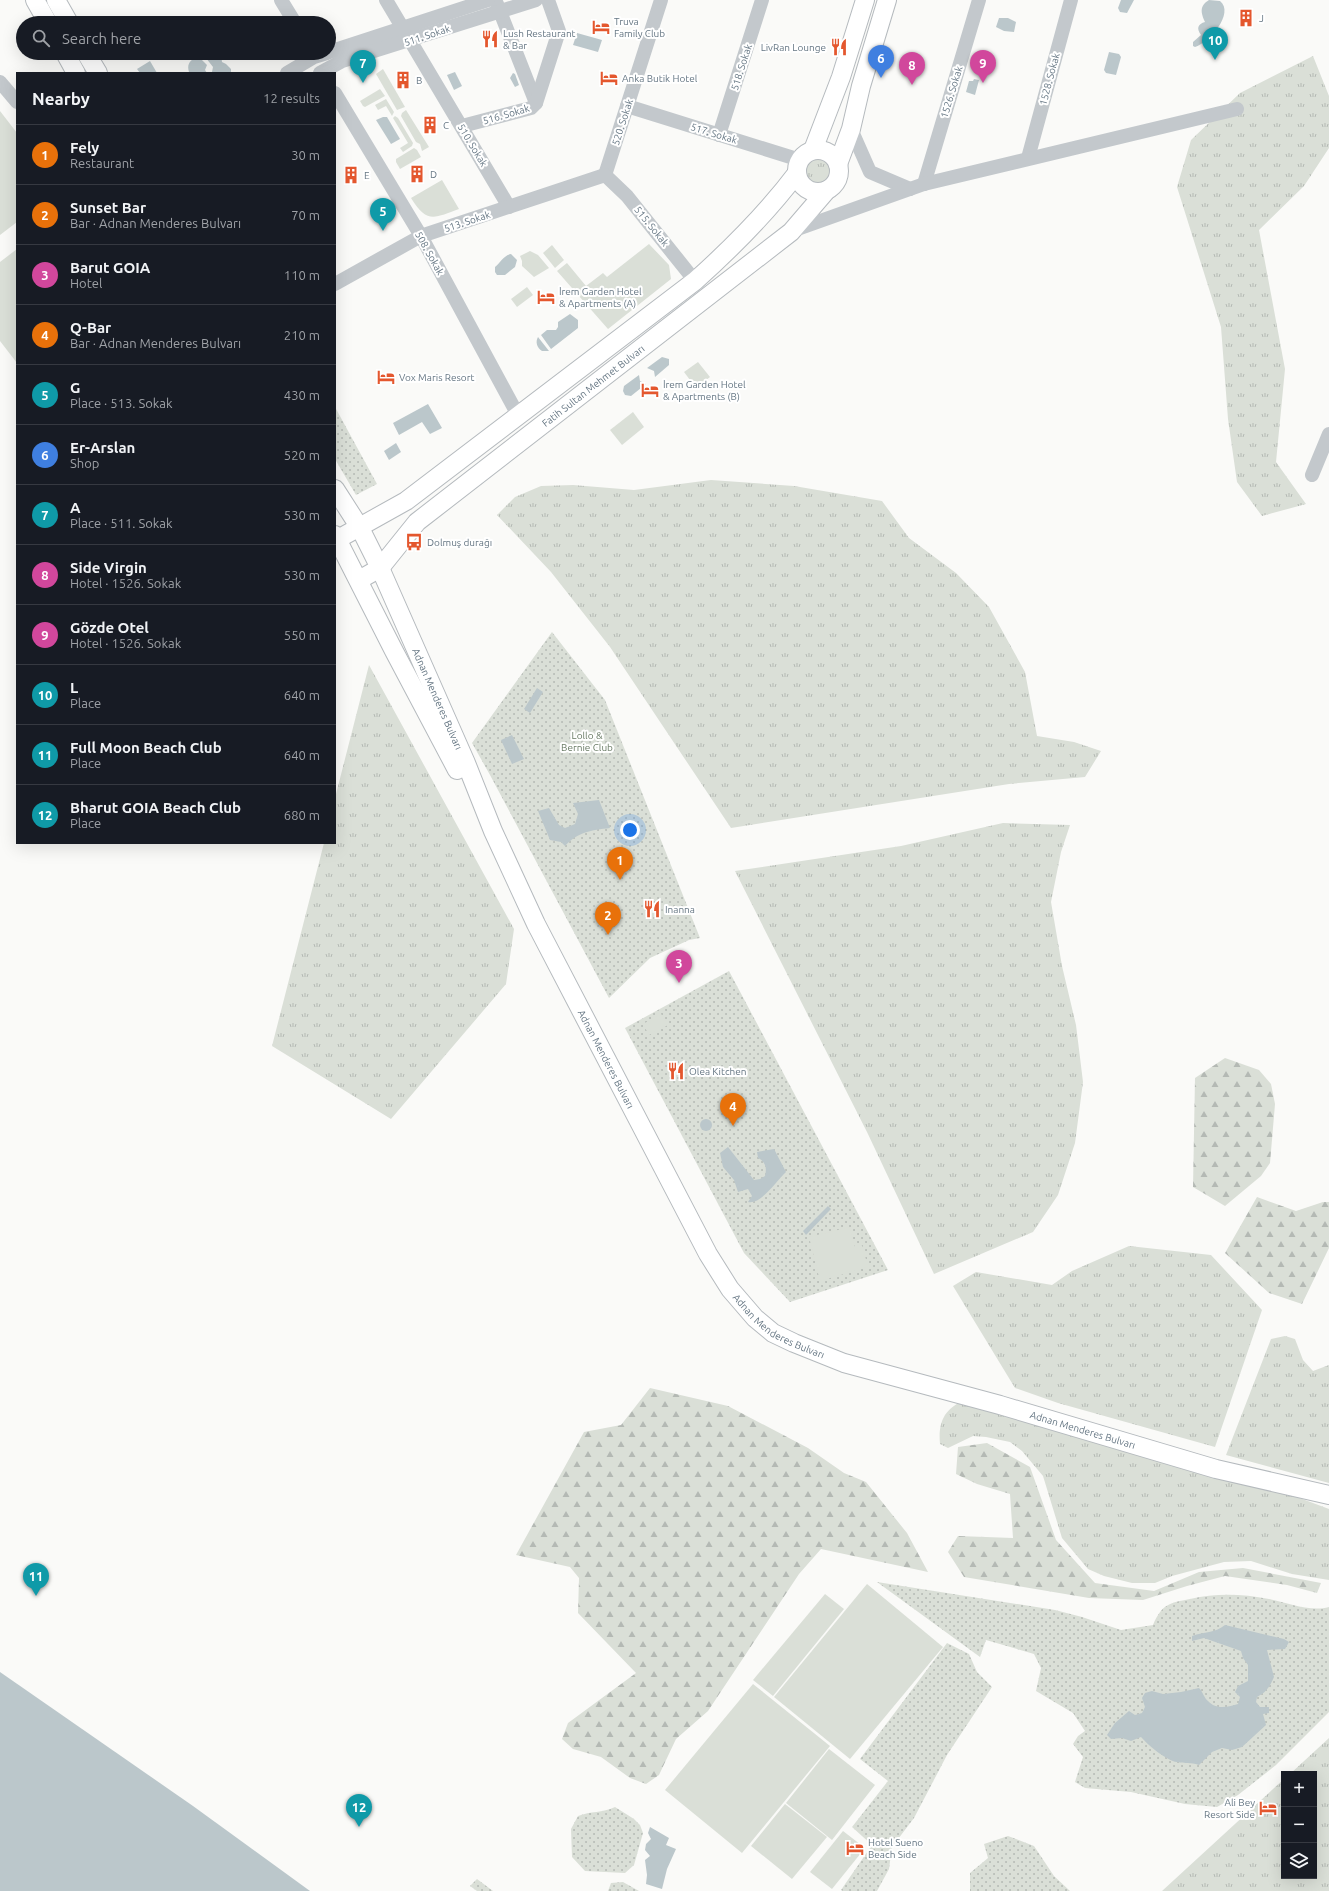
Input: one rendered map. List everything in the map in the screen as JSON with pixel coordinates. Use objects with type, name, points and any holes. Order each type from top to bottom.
[{"type":"main road","points":[[35,0],[44,16]]},
{"type":"main road","points":[[56,0],[65,16]]},
{"type":"main road","name":"Fatih Sultan Mehmet Bulvarı","points":[[336,537],[360,528],[406,501],[695,281],[736,245],[784,191],[804,161],[841,77],[864,0]]},
{"type":"main road","name":"Fatih Sultan Mehmet Bulvarı","points":[[359,580],[380,568],[417,522],[791,232],[838,179],[838,164],[851,129],[861,86],[887,0]]},
{"type":"main road","points":[[69,60],[75,72]]},
{"type":"main road","points":[[90,60],[97,72]]},
{"type":"main road","points":[[827,190],[814,191],[803,185],[804,161],[825,151],[831,154],[838,164]]},
{"type":"main road","points":[[336,491],[360,528]]},
{"type":"main road","name":"Adnan Menderes Bulvarı","points":[[360,528],[380,568],[466,763],[493,831],[536,924],[708,1254],[730,1289],[755,1318],[774,1333],[794,1343],[844,1362],[1000,1405],[1216,1469],[1329,1495]]},
{"type":"main road","name":"Adnan Menderes Bulvarı","points":[[336,537],[455,766],[493,831]]},
{"type":"street","points":[[282,0],[291,16]]},
{"type":"street","name":"510. Sokak","points":[[386,0],[509,207]]},
{"type":"street","name":"511. Sokak","points":[[336,49],[488,0]]},
{"type":"street","name":"511. Sokak","points":[[322,72],[342,62],[410,41],[498,6],[536,0]]},
{"type":"street","name":"516. Sokak","points":[[462,126],[531,108],[536,103],[559,31],[548,0]]},
{"type":"street","name":"520. Sokak","points":[[605,175],[661,0]]},
{"type":"street","name":"518. Sokak","points":[[719,135],[762,0]]},
{"type":"street","name":"1526. Sokak","points":[[924,184],[979,0]]},
{"type":"street","name":"1528. Sokak","points":[[1028,158],[1071,0]]},
{"type":"street","points":[[498,6],[536,103]]},
{"type":"street","name":"511. Sokak","points":[[289,72],[310,60]]},
{"type":"street","points":[[321,60],[322,72]]},
{"type":"street","points":[[0,82],[16,101]]},
{"type":"street","name":"508. Sokak","points":[[336,95],[421,236],[519,416]]},
{"type":"street","name":"517. Sokak","points":[[627,106],[804,161]]},
{"type":"street","points":[[791,232],[924,184],[1237,109]]},
{"type":"street","points":[[851,129],[870,172],[910,189]]},
{"type":"street","name":"513. Sokak","points":[[336,283],[421,236],[605,175]]},
{"type":"street","name":"515. Sokak","points":[[605,175],[627,196],[695,281]]},
{"type":"street","points":[[1312,475],[1329,434]]},
{"type":"green space","points":[[1313,56],[1329,96],[1329,148],[1304,186],[1259,230],[1285,369],[1276,462],[1306,504],[1262,516],[1237,482],[1228,419],[1221,327],[1177,187],[1191,140],[1240,93]]},
{"type":"green space","points":[[383,69],[405,107],[397,110],[376,74]]},
{"type":"green space","points":[[380,89],[385,96],[365,107],[363,106],[360,101]]},
{"type":"green space","points":[[386,99],[394,112],[392,116],[386,106],[378,110],[375,105]]},
{"type":"green space","points":[[406,110],[429,147],[422,151],[420,144],[416,142],[401,116]]},
{"type":"green space","points":[[0,111],[16,132],[16,223],[0,235]]},
{"type":"green space","points":[[395,116],[398,118],[413,143],[412,146],[403,152],[400,148],[408,143],[393,118]]},
{"type":"green space","points":[[414,148],[421,157],[400,169],[396,159]]},
{"type":"green space","points":[[818,159],[823,160],[829,166],[829,176],[823,182],[818,183],[813,182],[807,176],[806,171],[807,166],[813,160]]},
{"type":"green space","points":[[442,180],[459,209],[443,215],[432,217],[422,212],[411,198]]},
{"type":"green space","points":[[649,244],[669,265],[671,279],[608,329],[557,271],[567,263],[586,286],[603,273],[607,277]]},
{"type":"green space","points":[[552,245],[564,260],[555,268],[543,253]]},
{"type":"green space","points":[[16,250],[16,362],[0,341],[0,262]]},
{"type":"green space","points":[[530,251],[538,255],[549,268],[534,277],[522,266],[520,256]]},
{"type":"green space","points":[[527,287],[533,295],[517,307],[511,299]]},
{"type":"green space","points":[[698,362],[710,377],[696,388],[684,372]]},
{"type":"green space","points":[[336,409],[377,484],[356,495],[336,461]]},
{"type":"green space","points":[[633,412],[644,427],[622,445],[610,430]]},
{"type":"green space","points":[[711,480],[794,486],[882,501],[909,538],[956,573],[989,607],[1025,672],[1037,736],[1074,742],[1101,751],[1085,777],[1009,784],[731,828],[610,647],[551,572],[497,515],[515,497],[541,486],[573,485],[634,490]]},
{"type":"green space","name":"Lollo & Bernie Club","points":[[552,632],[605,700],[700,938],[689,940],[650,958],[609,998],[472,743]]},
{"type":"green space","points":[[369,665],[514,929],[506,984],[391,1119],[272,1046],[324,844],[336,844],[336,794]]},
{"type":"green space","points":[[1003,823],[1070,825],[1061,852],[1051,902],[1062,966],[1076,1025],[1083,1082],[1075,1143],[1058,1195],[1033,1232],[934,1274],[867,1132],[735,871],[901,846]]},
{"type":"green space","points":[[729,971],[888,1270],[790,1302],[744,1253],[625,1028]]},
{"type":"green space","points":[[661,1014],[668,1025],[649,1035],[643,1024]]},
{"type":"green space","points":[[1225,1058],[1259,1070],[1271,1084],[1275,1104],[1270,1163],[1261,1176],[1225,1206],[1193,1187],[1195,1078]]},
{"type":"green space","points":[[1257,1197],[1296,1211],[1323,1202],[1329,1202],[1329,1248],[1302,1304],[1269,1293],[1225,1253]]},
{"type":"green space","points":[[850,1227],[855,1247],[862,1245],[868,1267],[820,1281],[809,1237]]},
{"type":"green space","points":[[1129,1246],[1211,1255],[1262,1310],[1215,1447],[1058,1403],[1015,1388],[953,1286],[976,1272],[1052,1285],[1072,1271]]},
{"type":"green space","points":[[1285,1336],[1295,1339],[1303,1360],[1313,1371],[1329,1365],[1329,1483],[1226,1455],[1271,1339]]},
{"type":"green space","points":[[650,1388],[728,1406],[808,1448],[844,1473],[866,1482],[907,1533],[928,1572],[821,1549],[799,1574],[708,1711],[676,1739],[659,1775],[646,1784],[630,1778],[601,1757],[573,1749],[562,1739],[568,1723],[636,1673],[578,1613],[579,1578],[570,1567],[516,1555],[584,1432],[621,1425]]},
{"type":"green space","points":[[963,1401],[1289,1494],[1329,1509],[1329,1580],[1292,1574],[1251,1561],[1224,1562],[1172,1576],[1155,1583],[1132,1583],[1104,1576],[1088,1569],[1062,1538],[1043,1476],[1022,1451],[1010,1442],[986,1437],[973,1436],[948,1448],[940,1444],[941,1423],[951,1408]]},
{"type":"green space","points":[[987,1443],[1030,1467],[1056,1540],[1095,1583],[1154,1591],[1199,1572],[1243,1568],[1321,1583],[1317,1593],[1287,1585],[1225,1576],[1143,1600],[1089,1598],[964,1577],[948,1552],[958,1536],[1013,1538],[1010,1494],[977,1484],[956,1474],[958,1447]]},
{"type":"green space","points":[[877,1582],[1055,1610],[1121,1630],[1153,1625],[1163,1609],[1171,1603],[1200,1597],[1230,1595],[1249,1596],[1307,1608],[1329,1607],[1329,1712],[1276,1765],[1238,1795],[1217,1807],[1185,1804],[1131,1792],[1085,1788],[1075,1782],[1083,1757],[1073,1744],[1078,1736],[1085,1731],[1073,1713],[1036,1691],[1041,1668],[1034,1654],[986,1640],[980,1657]]},
{"type":"green space","points":[[867,1584],[943,1647],[850,1759],[774,1697]]},
{"type":"green space","points":[[825,1594],[844,1609],[773,1696],[753,1680]]},
{"type":"green space","points":[[947,1643],[969,1654],[977,1672],[992,1687],[947,1755],[914,1818],[892,1847],[889,1869],[877,1891],[843,1891],[841,1890],[872,1845],[852,1827],[888,1781],[860,1759]]},
{"type":"green space","points":[[753,1684],[830,1746],[742,1853],[665,1790]]},
{"type":"green space","name":"Ali Bey Resort Side","points":[[1329,1738],[1329,1891],[1162,1891],[1281,1782],[1281,1879],[1317,1879],[1317,1771],[1293,1771]]},
{"type":"green space","points":[[829,1749],[875,1785],[832,1840],[786,1803]]},
{"type":"green space","points":[[785,1804],[827,1837],[792,1879],[751,1846]]},
{"type":"green space","points":[[615,1807],[634,1819],[640,1825],[643,1833],[634,1865],[625,1873],[585,1871],[572,1857],[571,1829],[578,1816]]},
{"type":"green space","points":[[843,1831],[865,1848],[832,1889],[810,1872]]},
{"type":"green space","points":[[1008,1836],[1034,1846],[1054,1876],[1070,1891],[970,1891],[970,1873],[988,1858],[984,1844]]},
{"type":"green space","points":[[477,1879],[493,1891],[477,1891],[470,1886]]},
{"type":"green space","points":[[623,1882],[639,1891],[608,1891],[611,1883]]},
{"type":"shaded area","points":[[1121,0],[1134,0],[1127,13],[1120,12],[1118,8]]},
{"type":"shaded area","points":[[1209,0],[1220,1],[1224,6],[1222,20],[1207,40],[1195,47],[1193,46],[1193,42],[1201,35],[1198,27],[1205,22],[1202,7]]},
{"type":"shaded area","points":[[999,18],[1008,18],[1016,22],[1014,32],[1004,31],[996,27]]},
{"type":"shaded area","points":[[577,33],[602,40],[598,52],[573,45]]},
{"type":"shaded area","points":[[1109,52],[1119,54],[1121,57],[1116,75],[1106,73],[1104,70]]},
{"type":"shaded area","points":[[192,60],[202,60],[207,65],[205,70],[206,72],[189,72],[188,67]]},
{"type":"shaded area","points":[[208,60],[222,60],[222,62],[231,69],[231,72],[212,72],[213,67]]},
{"type":"shaded area","points":[[150,61],[156,72],[139,72],[137,69]]},
{"type":"shaded area","points":[[455,72],[462,86],[454,90],[447,75]]},
{"type":"shaded area","points":[[513,73],[515,74],[519,85],[515,87],[510,78]]},
{"type":"shaded area","points":[[974,79],[979,80],[975,95],[966,92],[969,81],[973,81]]},
{"type":"shaded area","points":[[387,117],[400,139],[391,144],[376,120]]},
{"type":"shaded area","points":[[511,254],[517,260],[515,267],[505,275],[497,275],[495,272],[495,267],[504,257]]},
{"type":"shaded area","points":[[570,314],[578,320],[578,328],[551,349],[541,335],[547,330],[556,330],[558,327],[558,322]]},
{"type":"shaded area","points":[[538,337],[549,351],[542,351],[539,348],[537,345]]},
{"type":"shaded area","points":[[662,357],[669,359],[669,365],[655,377],[654,371],[647,368]]},
{"type":"shaded area","points":[[639,375],[640,381],[646,384],[631,396],[625,395],[623,391],[624,386]]},
{"type":"shaded area","points":[[428,404],[442,428],[430,434],[422,422],[399,435],[393,423]]},
{"type":"shaded area","points":[[396,443],[401,452],[389,460],[384,451]]},
{"type":"shaded area","points":[[537,688],[543,692],[530,713],[524,709]]},
{"type":"shaded area","points":[[512,735],[524,759],[512,764],[501,740]]},
{"type":"shaded area","points":[[599,800],[610,828],[585,832],[570,841],[565,846],[561,842],[550,840],[538,811],[549,808],[559,825],[565,828],[575,824],[578,814],[573,803]]},
{"type":"shaded area","points":[[704,1119],[708,1119],[712,1125],[708,1131],[704,1131],[700,1127],[700,1123]]},
{"type":"shaded area","points":[[728,1147],[754,1180],[760,1179],[765,1176],[766,1173],[766,1168],[763,1161],[758,1158],[757,1152],[774,1149],[786,1172],[768,1192],[758,1200],[748,1202],[752,1196],[748,1189],[738,1192],[734,1180],[723,1167],[720,1153]]},
{"type":"shaded area","points":[[828,1206],[831,1209],[806,1235],[803,1231]]},
{"type":"shaded area","points":[[1225,1625],[1284,1639],[1289,1642],[1285,1649],[1267,1650],[1274,1677],[1268,1688],[1257,1697],[1256,1702],[1260,1707],[1269,1707],[1269,1713],[1263,1714],[1266,1725],[1242,1747],[1232,1750],[1222,1748],[1212,1752],[1199,1765],[1177,1762],[1168,1759],[1141,1737],[1131,1741],[1122,1738],[1111,1739],[1107,1735],[1115,1723],[1129,1711],[1135,1715],[1142,1713],[1145,1707],[1142,1698],[1145,1693],[1152,1691],[1163,1694],[1199,1688],[1207,1700],[1215,1706],[1227,1707],[1238,1704],[1240,1697],[1235,1692],[1238,1686],[1248,1681],[1248,1665],[1243,1658],[1241,1651],[1204,1638],[1192,1641],[1192,1636],[1213,1631]]},
{"type":"shaded area","points":[[0,1672],[193,1806],[310,1891],[0,1891]]},
{"type":"shaded area","points":[[650,1827],[669,1838],[666,1845],[676,1849],[667,1869],[662,1889],[646,1884],[647,1875],[645,1860],[650,1856],[645,1850],[646,1844],[651,1839],[648,1833]]},
{"type":"place","name":"J","points":[[1246,18]]},
{"type":"place","name":"Truva Family Club","points":[[601,27]]},
{"type":"place","name":"Lush Restaurant & Bar","points":[[490,39]]},
{"type":"place","name":"LivRan Lounge","points":[[839,47]]},
{"type":"place","name":"L","points":[[1215,60]]},
{"type":"place","name":"Anka Butik Hotel","points":[[609,78]]},
{"type":"place","name":"Er-Arslan","points":[[881,78]]},
{"type":"place","name":"B","points":[[403,80]]},
{"type":"place","name":"A","points":[[363,83]]},
{"type":"place","name":"Gözde Otel","points":[[983,83]]},
{"type":"place","name":"Side Virgin","points":[[912,85]]},
{"type":"place","name":"C","points":[[430,125]]},
{"type":"place","name":"D","points":[[417,174]]},
{"type":"place","name":"E","points":[[351,175]]},
{"type":"place","name":"G","points":[[383,231]]},
{"type":"place","name":"İrem Garden Hotel & Apartments (A)","points":[[546,297]]},
{"type":"place","name":"Vox Maris Resort","points":[[386,377]]},
{"type":"place","name":"İrem Garden Hotel & Apartments (B)","points":[[650,390]]},
{"type":"place","name":"Dolmuş durağı","points":[[414,542]]},
{"type":"place","name":"Fely","points":[[620,880]]},
{"type":"place","name":"Inanna","points":[[652,909]]},
{"type":"place","name":"Sunset Bar","points":[[608,935]]},
{"type":"place","name":"Barut GOIA","points":[[679,983]]},
{"type":"place","name":"Olea Kitchen","points":[[676,1071]]},
{"type":"place","name":"Q-Bar","points":[[733,1126]]},
{"type":"place","name":"Full Moon Beach Club","points":[[36,1596]]},
{"type":"place","name":"Ali Bey Resort Side","points":[[1268,1808]]},
{"type":"place","name":"Bharut GOIA Beach Club","points":[[359,1827]]},
{"type":"place","name":"Hotel Sueno Beach Side","points":[[855,1848]]}]
